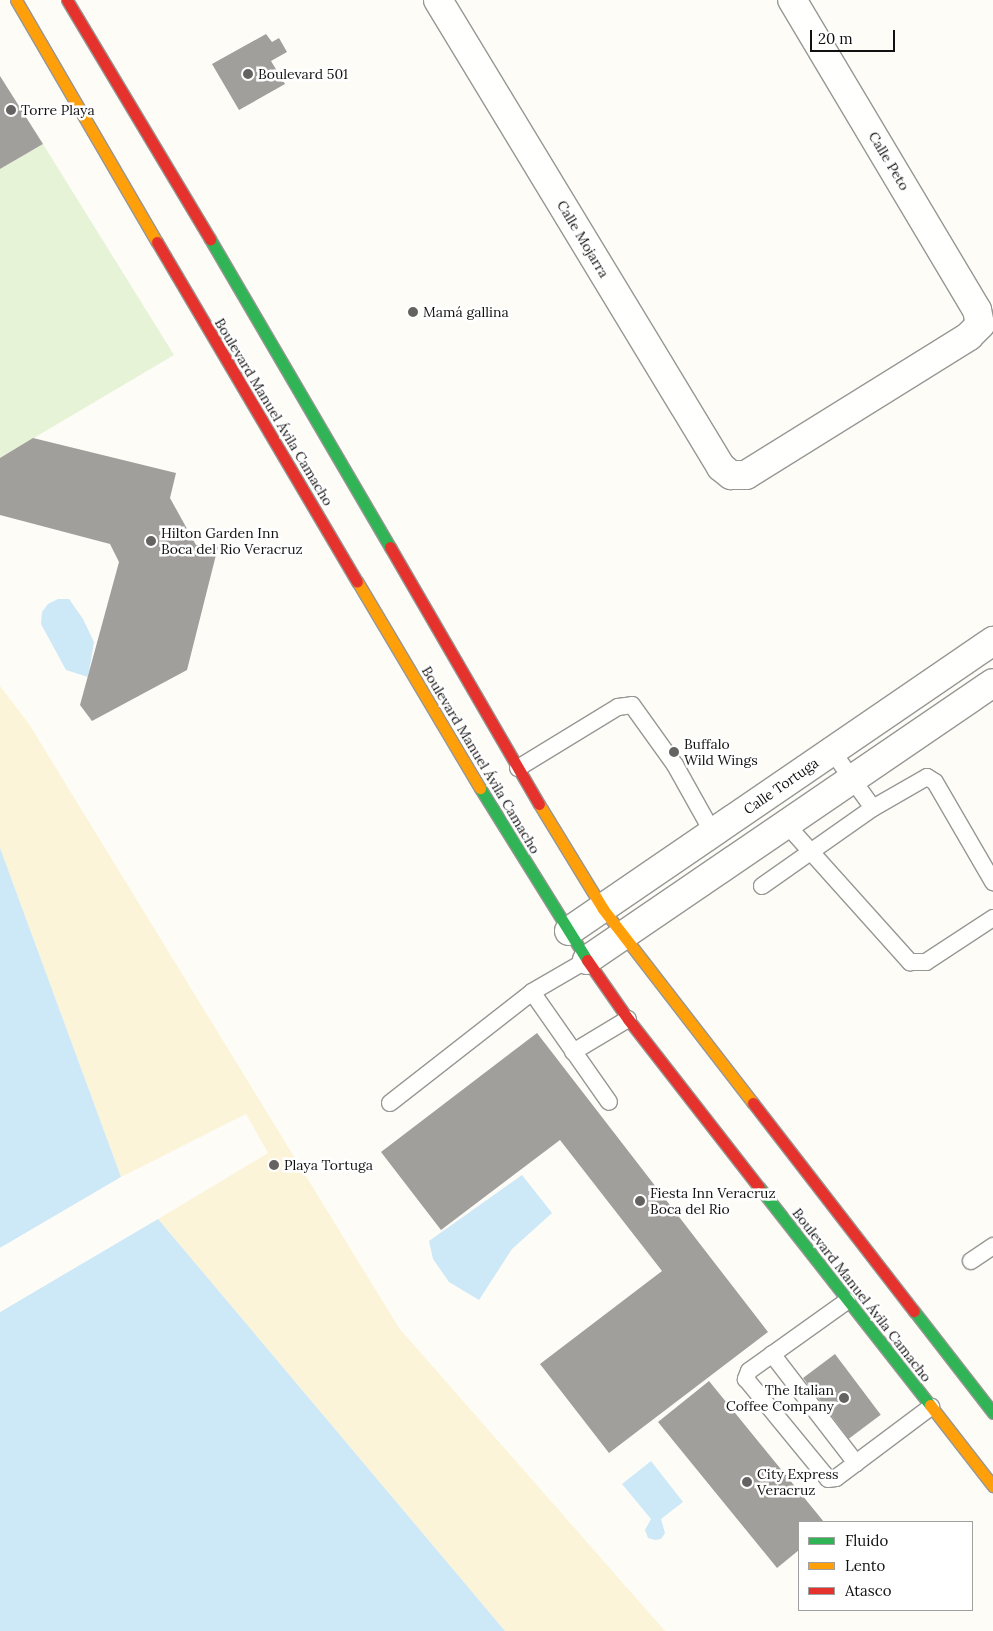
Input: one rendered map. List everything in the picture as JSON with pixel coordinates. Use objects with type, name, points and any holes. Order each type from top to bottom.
[{"type":"main road","name":"Boulevard Manuel Ávila Camacho","points":[[16,0],[239,383],[513,844],[587,960],[628,1019],[993,1486]]},
{"type":"main road","name":"Boulevard Manuel Ávila Camacho","points":[[67,0],[285,364],[518,768],[603,909],[993,1413]]},
{"type":"street","name":"Calle Mojarra","points":[[438,0],[721,467],[731,475],[746,475],[969,336],[980,325]]},
{"type":"street","name":"Calle Peto","points":[[792,0],[977,310],[980,325]]},
{"type":"street","name":"Calle Tortuga","points":[[569,931],[993,640]]},
{"type":"street","points":[[587,960],[993,683]]},
{"type":"lane","points":[[518,768],[618,707],[632,705],[675,765],[713,833]]},
{"type":"lane","points":[[832,752],[874,808]]},
{"type":"lane","points":[[762,886],[874,808],[921,778],[932,778],[993,882]]},
{"type":"lane","points":[[786,824],[910,962],[926,962],[993,918]]},
{"type":"lane","points":[[390,1103],[532,992],[587,960]]},
{"type":"lane","points":[[532,992],[609,1102]]},
{"type":"lane","points":[[573,1052],[628,1019]]},
{"type":"lane","points":[[971,1261],[993,1246]]},
{"type":"lane","points":[[847,1301],[749,1371],[746,1379],[825,1477],[836,1478],[931,1407]]},
{"type":"lane","points":[[772,1354],[856,1464]]},
{"type":"green space","points":[[43,144],[174,355],[0,458],[0,169]]},
{"type":"sand","name":"Playa Tortuga","points":[[0,686],[29,724],[399,1328],[665,1631],[505,1631],[158,1219],[268,1153],[246,1114],[121,1177],[0,848]]},
{"type":"water","points":[[58,599],[69,599],[83,619],[94,642],[88,677],[66,670],[41,624],[42,612],[48,604]]},
{"type":"water","points":[[0,848],[121,1177],[0,1248]]},
{"type":"water","points":[[522,1175],[552,1213],[512,1249],[479,1300],[449,1282],[433,1259],[429,1241]]},
{"type":"water","points":[[158,1219],[505,1631],[0,1631],[0,1312]]},
{"type":"water","points":[[651,1461],[683,1502],[661,1519],[665,1533],[661,1539],[655,1540],[648,1538],[645,1530],[651,1519],[622,1484]]},
{"type":"pier","points":[[123,1176],[122,1179],[0,1251],[0,1248]]},
{"type":"pier","points":[[160,1217],[0,1312],[0,1309]]},
{"type":"building","name":"Boulevard 501","points":[[266,34],[272,42],[279,38],[287,52],[271,61],[285,84],[239,110],[212,64]]},
{"type":"building","name":"Torre Playa","points":[[0,76],[43,144],[0,169]]},
{"type":"building","points":[[33,438],[176,473],[170,498],[196,545],[218,547],[187,670],[92,721],[80,705],[119,562],[110,544],[0,515],[0,458]]},
{"type":"building","points":[[537,1033],[768,1332],[609,1453],[540,1364],[662,1271],[560,1140],[441,1230],[381,1152]]},
{"type":"building","name":"The Italian Coffee Company","points":[[835,1354],[881,1415],[849,1439],[803,1378]]},
{"type":"building","points":[[709,1381],[823,1521],[798,1521],[798,1551],[777,1568],[658,1422]]},
{"type":"traffic: fast","points":[[210,239],[390,547]]},
{"type":"traffic: fast","points":[[480,788],[587,960]]},
{"type":"traffic: fast","points":[[759,1187],[930,1405]]},
{"type":"traffic: fast","points":[[914,1311],[993,1413]]},
{"type":"traffic: slow","points":[[16,0],[157,242]]},
{"type":"traffic: slow","points":[[357,581],[480,788]]},
{"type":"traffic: slow","points":[[539,804],[603,909],[753,1103]]},
{"type":"traffic: slow","points":[[930,1405],[993,1486]]},
{"type":"traffic: jam","points":[[67,0],[210,239]]},
{"type":"traffic: jam","points":[[157,242],[357,581]]},
{"type":"traffic: jam","points":[[390,547],[539,804]]},
{"type":"traffic: jam","points":[[587,960],[628,1019],[759,1187]]},
{"type":"traffic: jam","points":[[753,1103],[914,1311]]},
{"type":"place","name":"Boulevard 501","points":[[248,74]]},
{"type":"place","name":"Torre Playa","points":[[11,110]]},
{"type":"place","name":"Mamá gallina","points":[[413,312]]},
{"type":"place","name":"Hilton Garden Inn Boca del Rio Veracruz","points":[[151,541]]},
{"type":"place","name":"Buffalo Wild Wings","points":[[674,752]]},
{"type":"place","name":"Playa Tortuga","points":[[274,1165]]},
{"type":"place","name":"Fiesta Inn Veracruz Boca del Rio","points":[[640,1201]]},
{"type":"place","name":"The Italian Coffee Company","points":[[844,1398]]},
{"type":"place","name":"City Express Veracruz","points":[[747,1482]]}]
